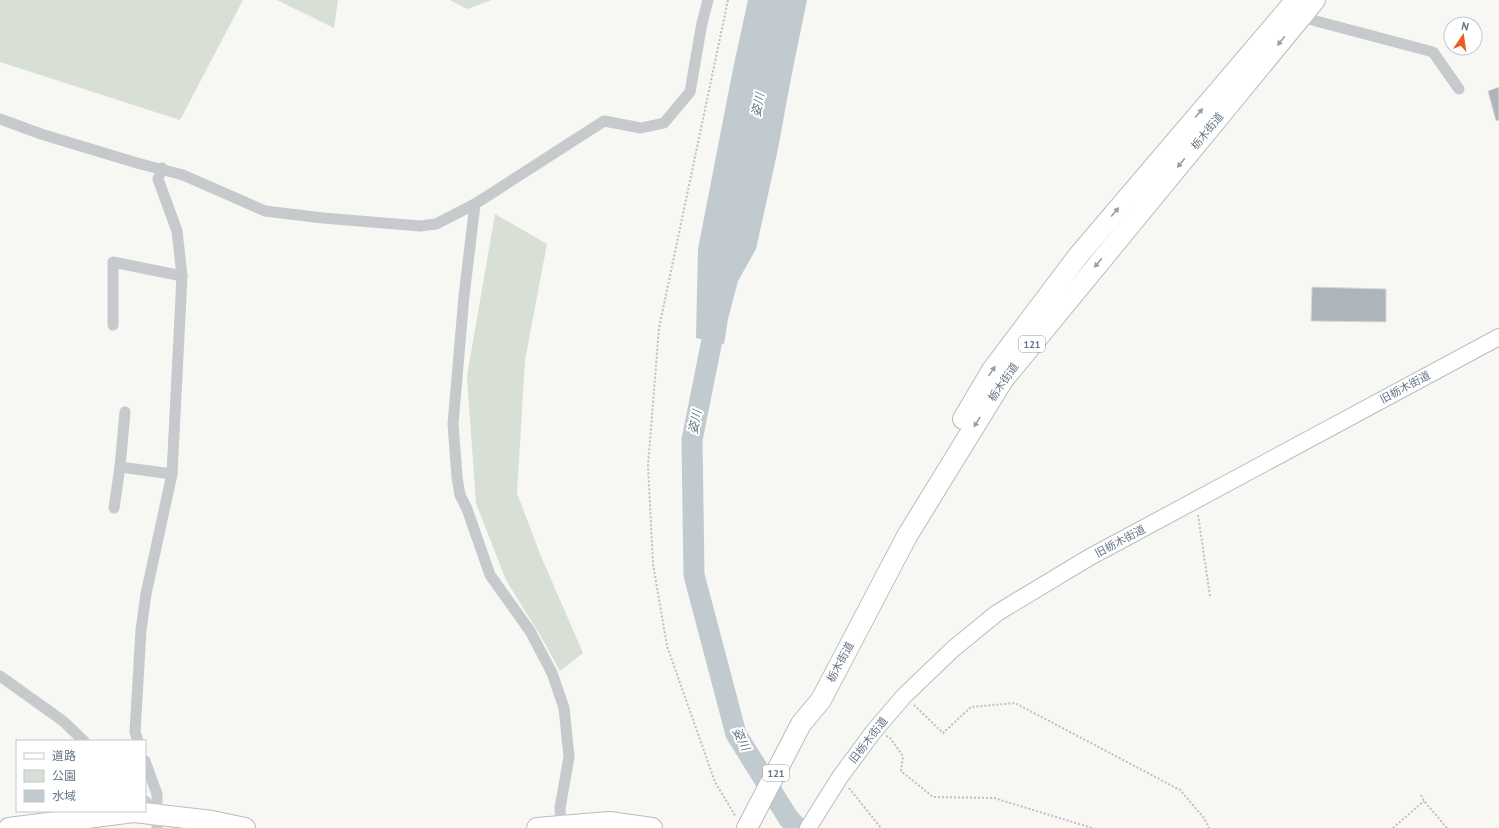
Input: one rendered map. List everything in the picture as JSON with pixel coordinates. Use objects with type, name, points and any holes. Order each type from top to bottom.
[{"type":"highway","name":"栃木街道","points":[[745,824],[801,724],[811,690],[907,511],[992,370],[1078,256],[1294,10],[1315,0]]},
{"type":"highway","points":[[9,828],[134,812],[212,821],[244,828]]},
{"type":"highway","points":[[537,828],[609,822],[652,828]]},
{"type":"street","points":[[0,119],[41,134],[137,163],[162,168],[183,175],[265,211],[323,218],[420,226],[436,224],[475,204],[604,121],[641,128],[664,123],[690,92],[702,23],[708,0]]},
{"type":"street","points":[[1294,10],[1433,52],[1459,89]]},
{"type":"street","points":[[138,740],[135,732],[141,630],[146,594],[172,474],[182,276],[177,231],[158,179],[162,168]]},
{"type":"street","points":[[475,204],[464,296],[453,424],[457,477],[460,495],[467,509],[490,575],[530,631],[552,673],[564,708],[569,757],[560,808],[561,825]]},
{"type":"street","points":[[113,325],[113,262],[182,276]]},
{"type":"street","name":"旧栃木街道","points":[[808,828],[835,783],[874,731],[904,696],[953,649],[997,613],[1090,557],[1499,337]]},
{"type":"street","points":[[114,508],[120,467],[125,412]]},
{"type":"street","points":[[120,467],[172,474]]},
{"type":"street","points":[[0,676],[63,721],[83,740]]},
{"type":"street","points":[[146,764],[157,794],[153,814]]},
{"type":"path","points":[[728,0],[659,328],[648,466],[653,564],[667,646],[715,782],[745,824]]},
{"type":"path","points":[[1196,500],[1210,596]]},
{"type":"path","points":[[904,696],[943,733],[971,707],[1015,703],[1180,790],[1204,818],[1209,828]]},
{"type":"path","points":[[874,731],[890,738],[903,756],[900,771],[932,798],[994,798],[1092,828]]},
{"type":"path","points":[[835,783],[881,828]]},
{"type":"path","points":[[1421,795],[1424,801],[1447,828]]},
{"type":"path","points":[[1393,828],[1424,801]]},
{"type":"green space","points":[[0,0],[243,0],[180,120],[0,62]]},
{"type":"green space","points":[[277,0],[338,0],[334,28]]},
{"type":"green space","points":[[450,0],[492,0],[467,9]]},
{"type":"green space","points":[[495,214],[547,244],[525,360],[517,493],[540,554],[583,653],[560,671],[506,580],[476,503],[467,376]]},
{"type":"water","points":[[748,0],[807,0],[778,149],[756,249],[738,281],[728,319],[724,344],[696,338],[698,249]]},
{"type":"building","points":[[1499,87],[1499,120],[1496,121],[1488,91]]},
{"type":"building","points":[[1312,287],[1386,289],[1386,322],[1311,321]]},
{"type":"waterway","name":"姿川","points":[[717,315],[692,440],[694,575],[736,734],[789,819],[798,828]]}]
